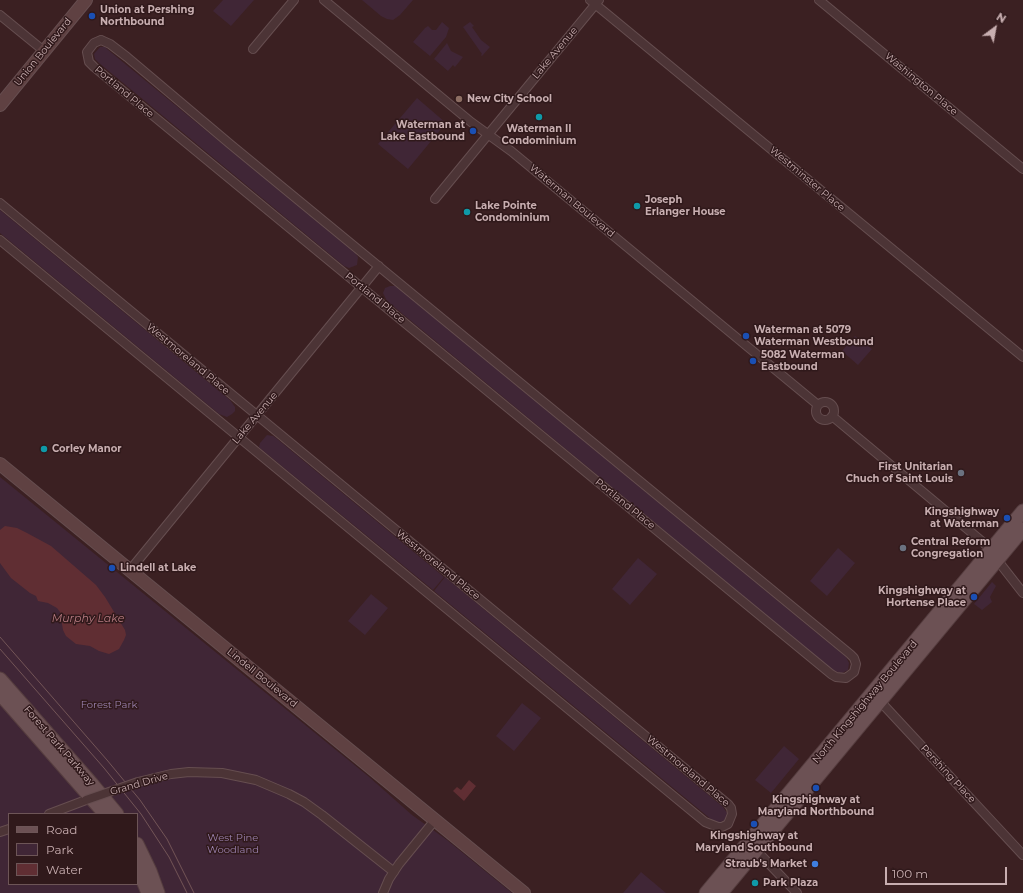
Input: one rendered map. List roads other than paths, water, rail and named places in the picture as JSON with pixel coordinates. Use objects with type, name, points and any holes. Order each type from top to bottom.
[{"type":"main road","name":"Union Boulevard","points":[[0,105],[86,0]]},
{"type":"main road","name":"Lindell Boulevard","points":[[0,464],[524,893]]},
{"type":"main road","name":"North Kingshighway Boulevard","points":[[994,556],[1023,511]]},
{"type":"main road","name":"North Kingshighway Boulevard","points":[[721,893],[753,846],[876,697],[994,556],[1023,528]]},
{"type":"main road","name":"Forest Park Parkway","points":[[0,679],[116,813]]},
{"type":"main road","name":"Forest Park Parkway","points":[[0,694],[104,813]]},
{"type":"main road","points":[[138,846],[148,866],[158,893]]},
{"type":"main road","name":"North Kingshighway Boulevard","points":[[706,893],[753,846]]},
{"type":"main road","points":[[138,868],[148,893]]},
{"type":"street","points":[[253,49],[294,0]]},
{"type":"street","name":"Waterman Boulevard","points":[[324,0],[471,122],[511,151],[818,405]]},
{"type":"street","name":"Washington Place","points":[[819,0],[1023,169]]},
{"type":"street","name":"Lake Avenue","points":[[435,199],[595,1]]},
{"type":"street","name":"Westminster Place","points":[[595,1],[1023,357]]},
{"type":"street","points":[[0,15],[44,51]]},
{"type":"street","name":"Portland Place","points":[[101,40],[110,44],[380,266],[850,654],[854,658],[856,664],[854,672],[846,678],[836,677],[831,674],[94,67],[89,62],[87,56],[88,49],[94,43],[101,40]]},
{"type":"street","name":"Westmoreland Place","points":[[0,203],[256,416],[728,804],[731,808],[732,814],[728,824],[718,827],[705,822],[0,240]]},
{"type":"street","name":"Lake Avenue","points":[[130,570],[380,266]]},
{"type":"street","name":"Waterman Boulevard","points":[[818,405],[826,402],[831,405],[833,411],[832,416]]},
{"type":"street","name":"Waterman Boulevard","points":[[818,405],[816,410],[819,418],[824,420],[832,416]]},
{"type":"street","name":"Waterman Boulevard","points":[[832,416],[981,540],[1023,593]]},
{"type":"street","name":"Pershing Place","points":[[876,697],[1023,855]]},
{"type":"street","name":"Grand Drive","points":[[52,813],[138,782],[171,774],[205,772],[240,776],[262,782],[304,802],[394,872]]},
{"type":"street","points":[[383,893],[394,872],[435,820]]},
{"type":"street","points":[[753,846],[796,893]]},
{"type":"water","name":"Murphy Lake","points":[[5,526],[17,528],[51,546],[96,585],[125,630],[126,635],[119,649],[109,654],[90,646],[76,644],[66,636],[63,630],[60,612],[57,608],[48,603],[38,601],[36,596],[11,578],[0,563],[0,530]]},
{"type":"water","points":[[469,780],[476,786],[464,801],[453,791],[457,787],[461,790]]},
{"type":"tram line","points":[[0,637],[140,800],[167,839],[194,893]]},
{"type":"tram line","points":[[0,649],[104,768],[141,814],[169,857],[187,893]]},
{"type":"place","name":"Union at Pershing Northbound","points":[[92,16]]},
{"type":"place","name":"New City School","points":[[459,99]]},
{"type":"place","name":"Waterman II Condominium","points":[[539,117]]},
{"type":"place","name":"Waterman at Lake Eastbound","points":[[473,131]]},
{"type":"place","name":"Joseph Erlanger House","points":[[637,206]]},
{"type":"place","name":"Lake Pointe Condominium","points":[[467,212]]},
{"type":"place","name":"Waterman at 5079 Waterman Westbound","points":[[746,336]]},
{"type":"place","name":"5082 Waterman Eastbound","points":[[753,361]]},
{"type":"place","name":"Corley Manor","points":[[44,449]]},
{"type":"place","name":"First Unitarian Chuch of Saint Louis","points":[[961,473]]},
{"type":"place","name":"Kingshighway at Waterman","points":[[1007,518]]},
{"type":"place","name":"Central Reform Congregation","points":[[903,548]]},
{"type":"place","name":"Lindell at Lake","points":[[112,568]]},
{"type":"place","name":"Kingshighway at Hortense Place","points":[[974,597]]},
{"type":"place","name":"Kingshighway at Maryland Northbound","points":[[816,788]]},
{"type":"place","name":"Kingshighway at Maryland Southbound","points":[[754,824]]},
{"type":"place","name":"Straub's Market","points":[[815,864]]},
{"type":"place","name":"Park Plaza","points":[[755,883]]},
{"type":"park label","name":"Forest Park","points":[[109,705]]},
{"type":"park label","name":"West Pine Woodland","points":[[233,844]]}]
